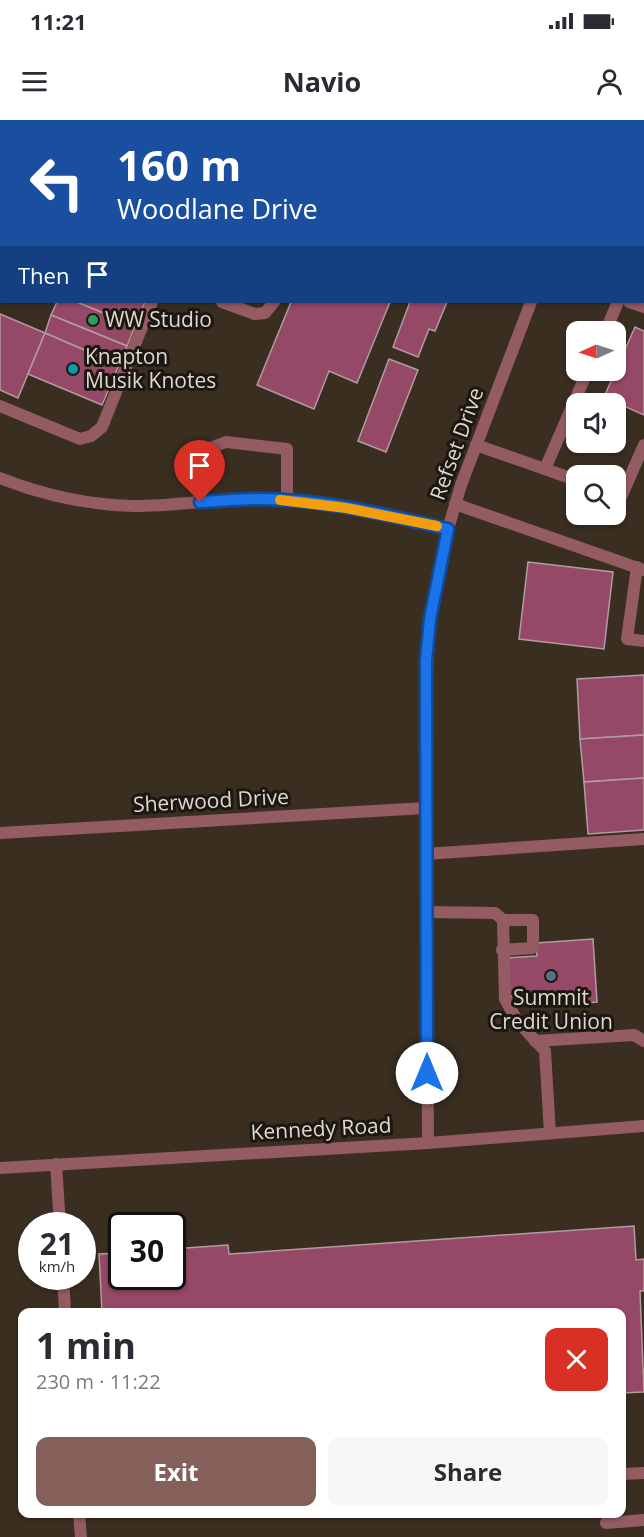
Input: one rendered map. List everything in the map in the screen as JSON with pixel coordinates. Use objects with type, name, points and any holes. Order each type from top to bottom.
[{"type":"street","points":[[0,406],[80,439],[91,436],[102,427],[152,303]]},
{"type":"street","points":[[225,303],[255,314],[265,313],[273,303]]},
{"type":"street","name":"Refset Drive","points":[[428,1143],[425,808],[426,661],[430,619],[455,504],[531,303]]},
{"type":"street","points":[[610,321],[618,303]]},
{"type":"street","points":[[546,470],[583,381]]},
{"type":"street","points":[[200,502],[205,450],[226,442],[287,449],[287,501]]},
{"type":"street","points":[[476,445],[566,477]]},
{"type":"street","points":[[626,486],[644,445]]},
{"type":"street","points":[[0,478],[82,502],[134,506],[261,499],[385,514],[448,529]]},
{"type":"street","points":[[455,504],[641,568],[627,639],[644,641]]},
{"type":"street","name":"Sherwood Drive","points":[[0,833],[425,808]]},
{"type":"street","points":[[425,854],[644,839]]},
{"type":"street","points":[[426,912],[495,913],[503,920],[532,920],[533,948],[502,950]]},
{"type":"street","points":[[503,920],[505,999],[518,1022],[545,1051],[550,1133]]},
{"type":"street","points":[[535,1041],[634,1035],[644,1041]]},
{"type":"street","name":"Kennedy Road","points":[[0,1167],[428,1143],[644,1125]]},
{"type":"street","points":[[56,1164],[59,1212]]},
{"type":"street","points":[[64,1290],[65,1308]]},
{"type":"street","points":[[626,1474],[644,1473]]},
{"type":"street","points":[[79,1518],[81,1537]]},
{"type":"street","points":[[606,1523],[644,1520]]},
{"type":"building","name":"WW Studio","points":[[57,303],[79,303],[135,326],[127,346],[51,315]]},
{"type":"building","points":[[79,303],[145,303],[135,326]]},
{"type":"building","points":[[291,303],[390,303],[357,383],[329,371],[314,409],[257,385]]},
{"type":"building","points":[[410,303],[447,303],[435,331],[429,329],[418,357],[393,347]]},
{"type":"building","points":[[0,314],[45,333],[18,398],[0,390]]},
{"type":"building","points":[[51,315],[127,346],[119,365],[45,333]]},
{"type":"building","points":[[635,327],[644,331],[644,415],[626,407],[626,393],[606,393],[611,381],[626,381],[626,347]]},
{"type":"building","name":"Knapton Musik Knotes","points":[[45,333],[119,365],[102,405],[28,374]]},
{"type":"building","points":[[389,359],[418,370],[386,452],[358,441]]},
{"type":"building","points":[[528,562],[613,572],[604,649],[519,639]]},
{"type":"building","points":[[644,675],[644,735],[580,739],[577,679]]},
{"type":"building","points":[[644,735],[644,778],[584,782],[580,739]]},
{"type":"building","points":[[644,778],[644,830],[588,834],[584,782]]},
{"type":"building","name":"Summit Credit Union","points":[[593,939],[597,1002],[540,1006],[539,995],[508,997],[505,958],[537,956],[536,943]]},
{"type":"building","points":[[634,1226],[636,1260],[644,1259],[644,1291],[640,1291],[644,1392],[626,1393],[626,1308],[102,1308],[99,1254],[108,1254],[108,1290],[186,1290],[186,1248],[228,1245],[229,1254]]},
{"type":"slow traffic","points":[[280,500],[385,514],[437,526]]},
{"type":"place","name":"WW Studio","points":[[93,320]]},
{"type":"place","name":"Knapton Musik Knotes","points":[[73,369]]},
{"type":"place","name":"Summit Credit Union","points":[[551,976]]},
{"type":"route","points":[[200,502],[261,499],[304,502],[385,514],[448,529],[430,619],[426,661],[427,1073]]}]
